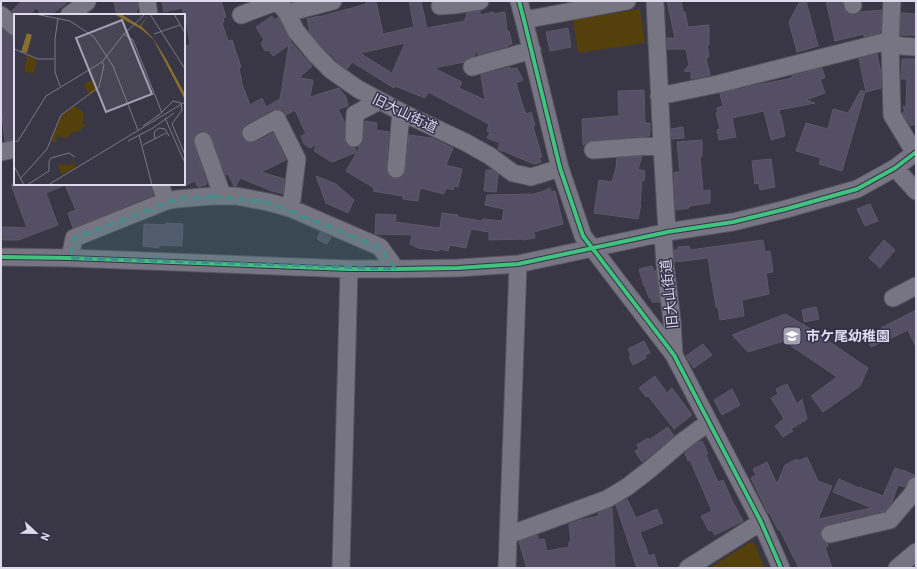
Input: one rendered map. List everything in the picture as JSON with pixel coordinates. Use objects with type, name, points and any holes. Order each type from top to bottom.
[{"type":"street","points":[[1,6],[6,1]]},
{"type":"street","points":[[146,1],[149,14]]},
{"type":"street","points":[[241,15],[281,5],[334,1]]},
{"type":"street","points":[[449,9],[480,1]]},
{"type":"street","points":[[519,1],[560,168],[583,236],[674,355],[761,522],[780,568]]},
{"type":"street","points":[[524,20],[627,1]]},
{"type":"street","name":"旧大山街道","points":[[655,1],[662,145],[665,264],[672,321],[674,355]]},
{"type":"street","points":[[1,257],[70,258],[396,270],[518,264],[665,232],[733,222],[857,189],[895,168],[915,153],[892,115],[890,42],[892,1]]},
{"type":"street","name":"旧大山街道","points":[[281,5],[296,31],[316,55],[331,70],[358,89],[401,112],[465,142],[490,156],[513,173],[531,177],[560,168]]},
{"type":"street","points":[[71,14],[89,6]]},
{"type":"street","points":[[1,15],[14,26]]},
{"type":"street","points":[[659,96],[718,84],[884,42],[890,42],[901,46],[916,47]]},
{"type":"street","points":[[472,67],[532,50]]},
{"type":"street","points":[[354,138],[355,114],[379,101]]},
{"type":"street","points":[[401,112],[401,160]]},
{"type":"street","points":[[251,133],[277,119],[297,159],[290,208]]},
{"type":"street","points":[[204,141],[221,196]]},
{"type":"street","points":[[593,150],[662,145]]},
{"type":"street","points":[[1,152],[14,150]]},
{"type":"street","points":[[895,168],[916,191]]},
{"type":"street","points":[[160,185],[166,201]]},
{"type":"street","points":[[70,258],[74,238],[166,201],[236,196],[290,208],[380,247],[396,270]]},
{"type":"street","points":[[507,568],[518,264]]},
{"type":"street","points":[[341,568],[349,268]]},
{"type":"street","points":[[893,298],[916,286]]},
{"type":"street","points":[[508,533],[517,532],[607,500],[644,474],[682,442],[709,422]]},
{"type":"street","points":[[830,534],[890,520],[913,493],[916,486]]},
{"type":"street","points":[[688,568],[761,522]]},
{"type":"street","points":[[897,568],[916,552]]},
{"type":"highlighted area","points":[[213,196],[268,202],[380,247],[396,269],[70,258],[74,238],[177,199]]},
{"type":"shaded area","points":[[640,9],[645,43],[578,53],[573,20]]},
{"type":"shaded area","points":[[750,542],[754,543],[765,568],[710,568]]},
{"type":"building","points":[[22,1],[69,1],[52,14],[41,14],[36,8],[31,14],[15,14],[12,11]]},
{"type":"building","points":[[114,1],[137,1],[137,14],[118,14],[118,11],[116,12]]},
{"type":"building","points":[[162,1],[221,1],[226,17],[223,18],[224,22],[222,23],[228,41],[232,40],[241,67],[239,69],[242,84],[250,105],[262,98],[266,107],[280,99],[289,45],[273,56],[269,50],[265,51],[261,43],[264,40],[256,27],[272,16],[274,20],[278,17],[290,41],[312,66],[299,78],[313,80],[310,97],[339,88],[346,97],[348,106],[338,109],[345,123],[345,143],[348,146],[355,148],[357,152],[332,162],[314,151],[317,144],[310,148],[304,144],[301,136],[306,134],[295,110],[286,115],[282,110],[277,109],[272,110],[246,124],[242,128],[241,133],[242,138],[245,141],[251,143],[273,133],[286,160],[261,172],[284,179],[283,194],[240,178],[236,186],[234,186],[228,174],[226,175],[212,137],[209,133],[204,131],[200,131],[196,134],[193,140],[207,184],[198,187],[195,181],[184,186],[185,46],[190,45],[185,14],[184,14],[182,8],[164,12]]},
{"type":"building","points":[[366,1],[376,1],[383,34],[414,27],[409,1],[421,1],[427,28],[465,21],[465,18],[467,17],[466,13],[480,11],[481,15],[493,12],[493,14],[505,12],[507,31],[509,31],[512,44],[478,55],[478,49],[474,56],[465,60],[464,62],[434,68],[462,82],[459,88],[485,100],[481,75],[510,67],[510,69],[517,68],[523,80],[516,83],[526,114],[531,112],[535,125],[533,126],[542,157],[539,158],[541,162],[534,164],[498,149],[500,143],[487,138],[490,132],[487,131],[489,124],[428,92],[425,98],[395,86],[394,88],[352,62],[347,69],[337,62],[310,33],[307,19],[366,4]],"holes":[[[405,43],[392,73],[360,53]]]},
{"type":"building","points":[[667,1],[681,1],[688,27],[709,25],[709,45],[707,45],[709,57],[706,58],[710,75],[691,79],[691,72],[684,71],[689,65],[686,49],[667,49],[667,38],[675,38]]},
{"type":"building","points":[[800,1],[806,1],[818,46],[797,52],[789,22]]},
{"type":"building","points":[[826,1],[842,1],[846,12],[851,15],[856,15],[860,12],[882,10],[880,33],[864,37],[864,34],[835,41]]},
{"type":"building","points":[[901,13],[916,14],[916,35],[900,35]]},
{"type":"building","points":[[1,28],[9,35],[14,37],[14,139],[5,141],[2,114],[1,115]]},
{"type":"building","points":[[568,28],[571,47],[550,51],[546,32]]},
{"type":"building","points":[[877,54],[881,73],[881,88],[866,92],[859,59]]},
{"type":"building","points":[[902,59],[915,59],[916,127],[914,124],[911,126],[902,113],[905,111],[903,107],[906,106],[907,79],[901,79]]},
{"type":"building","points":[[822,68],[825,78],[820,79],[825,93],[806,100],[815,103],[779,110],[780,113],[776,114],[781,115],[785,136],[771,140],[764,111],[732,118],[736,137],[719,140],[717,130],[720,129],[716,113],[718,112],[717,108],[723,106],[720,94],[792,78],[792,76]]},
{"type":"building","points":[[644,90],[645,123],[650,123],[649,136],[592,140],[583,145],[582,119],[619,116],[618,91]]},
{"type":"building","points":[[861,90],[865,92],[842,171],[819,164],[821,158],[796,151],[806,123],[828,129],[833,109],[848,113]]},
{"type":"building","points":[[365,121],[377,123],[376,130],[389,132],[386,169],[390,177],[396,179],[404,175],[406,170],[409,135],[432,138],[453,148],[446,165],[462,169],[458,187],[454,186],[453,190],[446,188],[444,194],[420,188],[418,201],[403,199],[403,196],[373,191],[374,188],[346,171],[357,152],[358,154],[359,146],[363,143]]},
{"type":"building","points":[[683,127],[684,138],[672,139],[671,129]]},
{"type":"building","points":[[702,140],[702,157],[700,157],[703,191],[710,190],[710,203],[689,206],[689,208],[676,210],[674,172],[680,172],[677,142]]},
{"type":"building","points":[[642,156],[638,169],[645,171],[644,181],[642,180],[641,205],[638,219],[594,213],[599,180],[612,182],[617,158]]},
{"type":"building","points":[[771,159],[775,187],[760,190],[759,183],[755,184],[752,161]]},
{"type":"building","points":[[486,170],[493,170],[498,174],[496,192],[484,191]]},
{"type":"building","points":[[316,176],[336,184],[354,200],[348,213],[326,203]]},
{"type":"building","points":[[11,184],[65,185],[46,193],[58,225],[18,240],[3,240],[3,227],[27,228]]},
{"type":"building","points":[[65,185],[149,185],[153,195],[73,228],[68,213],[76,210]]},
{"type":"building","points":[[550,188],[551,192],[555,191],[563,224],[534,232],[535,238],[524,240],[489,240],[489,232],[471,229],[466,248],[450,245],[448,251],[440,249],[439,251],[418,248],[410,244],[412,235],[375,234],[376,214],[396,215],[395,222],[440,228],[442,213],[482,221],[483,219],[502,221],[504,209],[485,205],[487,195],[534,194]]},
{"type":"building","points":[[870,204],[878,221],[865,226],[857,209]]},
{"type":"building","points":[[166,223],[183,224],[182,246],[159,245],[159,248],[143,246],[144,224],[166,225]]},
{"type":"building","points":[[320,232],[331,237],[327,244],[317,239]]},
{"type":"building","points":[[763,240],[765,252],[770,251],[773,272],[766,273],[769,294],[742,300],[744,316],[720,320],[718,307],[716,307],[708,258],[675,262],[674,250],[677,250],[678,247],[689,246],[690,250]]},
{"type":"building","points":[[884,240],[895,250],[880,268],[869,258]]},
{"type":"building","points":[[652,266],[654,271],[656,271],[660,302],[652,302],[651,298],[649,298],[639,269]]},
{"type":"building","points":[[816,307],[819,319],[804,322],[802,310]]},
{"type":"building","points":[[916,310],[916,347],[908,330],[871,347],[866,337],[882,330],[881,328]]},
{"type":"building","points":[[785,314],[806,326],[868,368],[860,386],[823,412],[811,396],[837,377],[784,341],[748,352],[732,335]]},
{"type":"building","points":[[644,341],[650,353],[645,355],[646,358],[633,365],[629,357],[631,355],[628,349]]},
{"type":"building","points":[[703,344],[712,355],[694,368],[686,356]]},
{"type":"building","points":[[655,376],[667,393],[672,388],[692,415],[674,429],[648,396],[646,397],[639,388]]},
{"type":"building","points":[[787,384],[797,404],[802,399],[807,419],[791,429],[793,431],[783,437],[775,426],[784,419],[771,398],[778,394],[776,389]]},
{"type":"building","points":[[732,389],[740,405],[722,415],[714,400]]},
{"type":"building","points":[[668,427],[674,436],[642,462],[635,451],[639,448],[637,445],[648,438],[649,440]]},
{"type":"building","points":[[702,441],[708,454],[706,455],[718,482],[723,480],[743,521],[715,535],[712,530],[709,531],[701,516],[712,511],[690,460],[688,461],[685,453],[694,445]]},
{"type":"building","points":[[807,457],[818,481],[832,486],[818,519],[872,508],[833,492],[839,479],[883,496],[895,468],[916,476],[910,478],[905,487],[898,485],[892,502],[885,511],[879,511],[828,524],[823,527],[820,536],[822,541],[827,543],[828,546],[825,547],[832,568],[799,568],[780,530],[778,530],[769,512],[768,513],[751,478],[756,475],[753,469],[767,462],[777,484],[785,465],[797,459],[799,461]]},
{"type":"building","points":[[627,499],[636,518],[657,509],[663,523],[640,532],[649,556],[654,554],[658,568],[637,568],[616,505]]},
{"type":"building","points":[[612,508],[615,568],[527,568],[519,542],[537,535],[539,540],[544,539],[547,551],[569,547],[569,542],[571,542],[569,524],[599,516],[598,513]]},
{"type":"cycle path","points":[[519,1],[560,168],[583,236],[674,355],[761,522],[781,568]]},
{"type":"cycle path","points":[[1,257],[70,258],[349,269],[458,268],[518,264],[667,232],[733,222],[786,209],[857,189],[895,168],[916,152]]},
{"type":"place","name":"市ケ尾幼稚園","points":[[792,336]]}]
